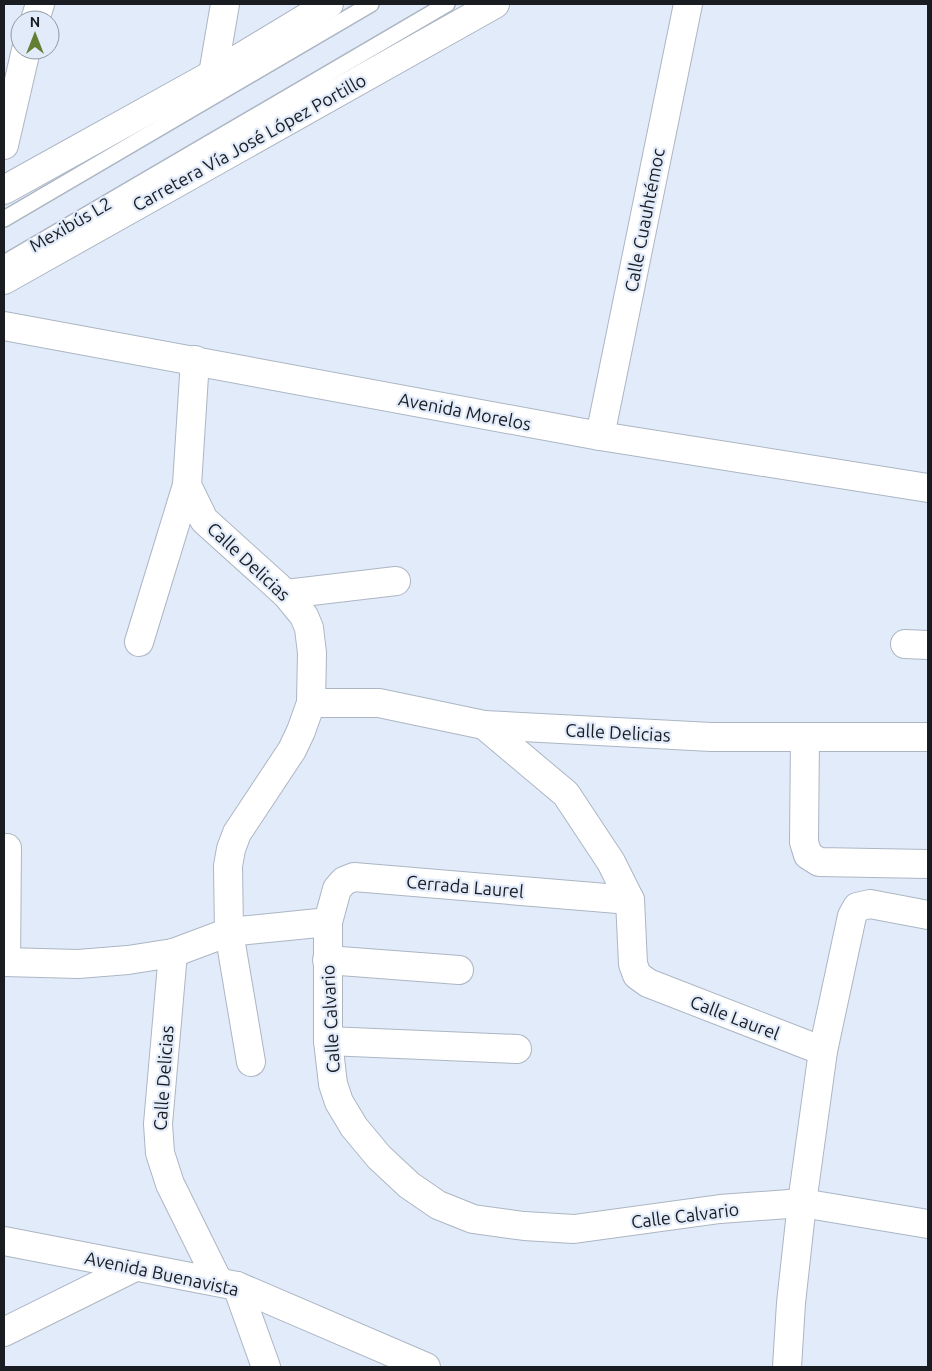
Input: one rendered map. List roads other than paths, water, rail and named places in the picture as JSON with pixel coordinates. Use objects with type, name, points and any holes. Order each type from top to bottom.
[{"type":"street","points":[[212,74],[225,4]]},
{"type":"street","points":[[4,190],[212,74],[329,4]]},
{"type":"street","name":"Carretera Vía José López Portillo","points":[[4,280],[495,4]]},
{"type":"street","name":"Calle Cuauhtémoc","points":[[600,436],[688,4]]},
{"type":"street","points":[[4,145],[24,60]]},
{"type":"street","name":"Avenida Morelos","points":[[4,326],[600,436],[928,488]]},
{"type":"street","points":[[138,642],[186,485],[195,360]]},
{"type":"street","name":"Calle Delicias","points":[[186,485],[204,520],[286,594],[304,616],[312,653],[311,703],[292,750],[237,833],[231,849],[228,866],[229,932],[251,1062]]},
{"type":"street","points":[[286,594],[396,581]]},
{"type":"street","name":"Calle Delicias","points":[[311,703],[379,703],[484,725],[710,737],[928,737]]},
{"type":"street","name":"Calle Laurel","points":[[484,725],[566,794],[611,862],[630,900],[633,964],[637,974],[648,983],[823,1051]]},
{"type":"street","points":[[805,738],[804,842],[808,855],[819,862],[835,864],[928,864]]},
{"type":"street","points":[[7,848],[5,962],[78,964],[128,960],[173,953],[229,932],[328,922]]},
{"type":"street","name":"Cerrada Laurel","points":[[328,922],[338,889],[344,881],[354,877],[630,900]]},
{"type":"street","points":[[787,1367],[791,1303],[802,1203],[823,1051],[852,916],[856,907],[870,904],[928,915]]},
{"type":"street","name":"Calle Calvario","points":[[328,922],[328,1041],[333,1084],[339,1102],[354,1127],[379,1156],[409,1185],[438,1204],[473,1219],[524,1226],[574,1229],[720,1209],[802,1203],[928,1224]]},
{"type":"street","name":"Calle Delicias","points":[[173,953],[158,1124],[160,1153],[170,1184],[227,1284],[266,1367]]},
{"type":"street","points":[[327,960],[459,970]]},
{"type":"street","points":[[328,1041],[517,1049]]},
{"type":"street","name":"Avenida Buenavista","points":[[4,1241],[227,1284],[426,1367]]},
{"type":"street","points":[[4,1332],[135,1266]]},
{"type":"lane","points":[[4,219],[371,4]]},
{"type":"lane","name":"Mexibús L2","points":[[4,263],[447,4]]}]
